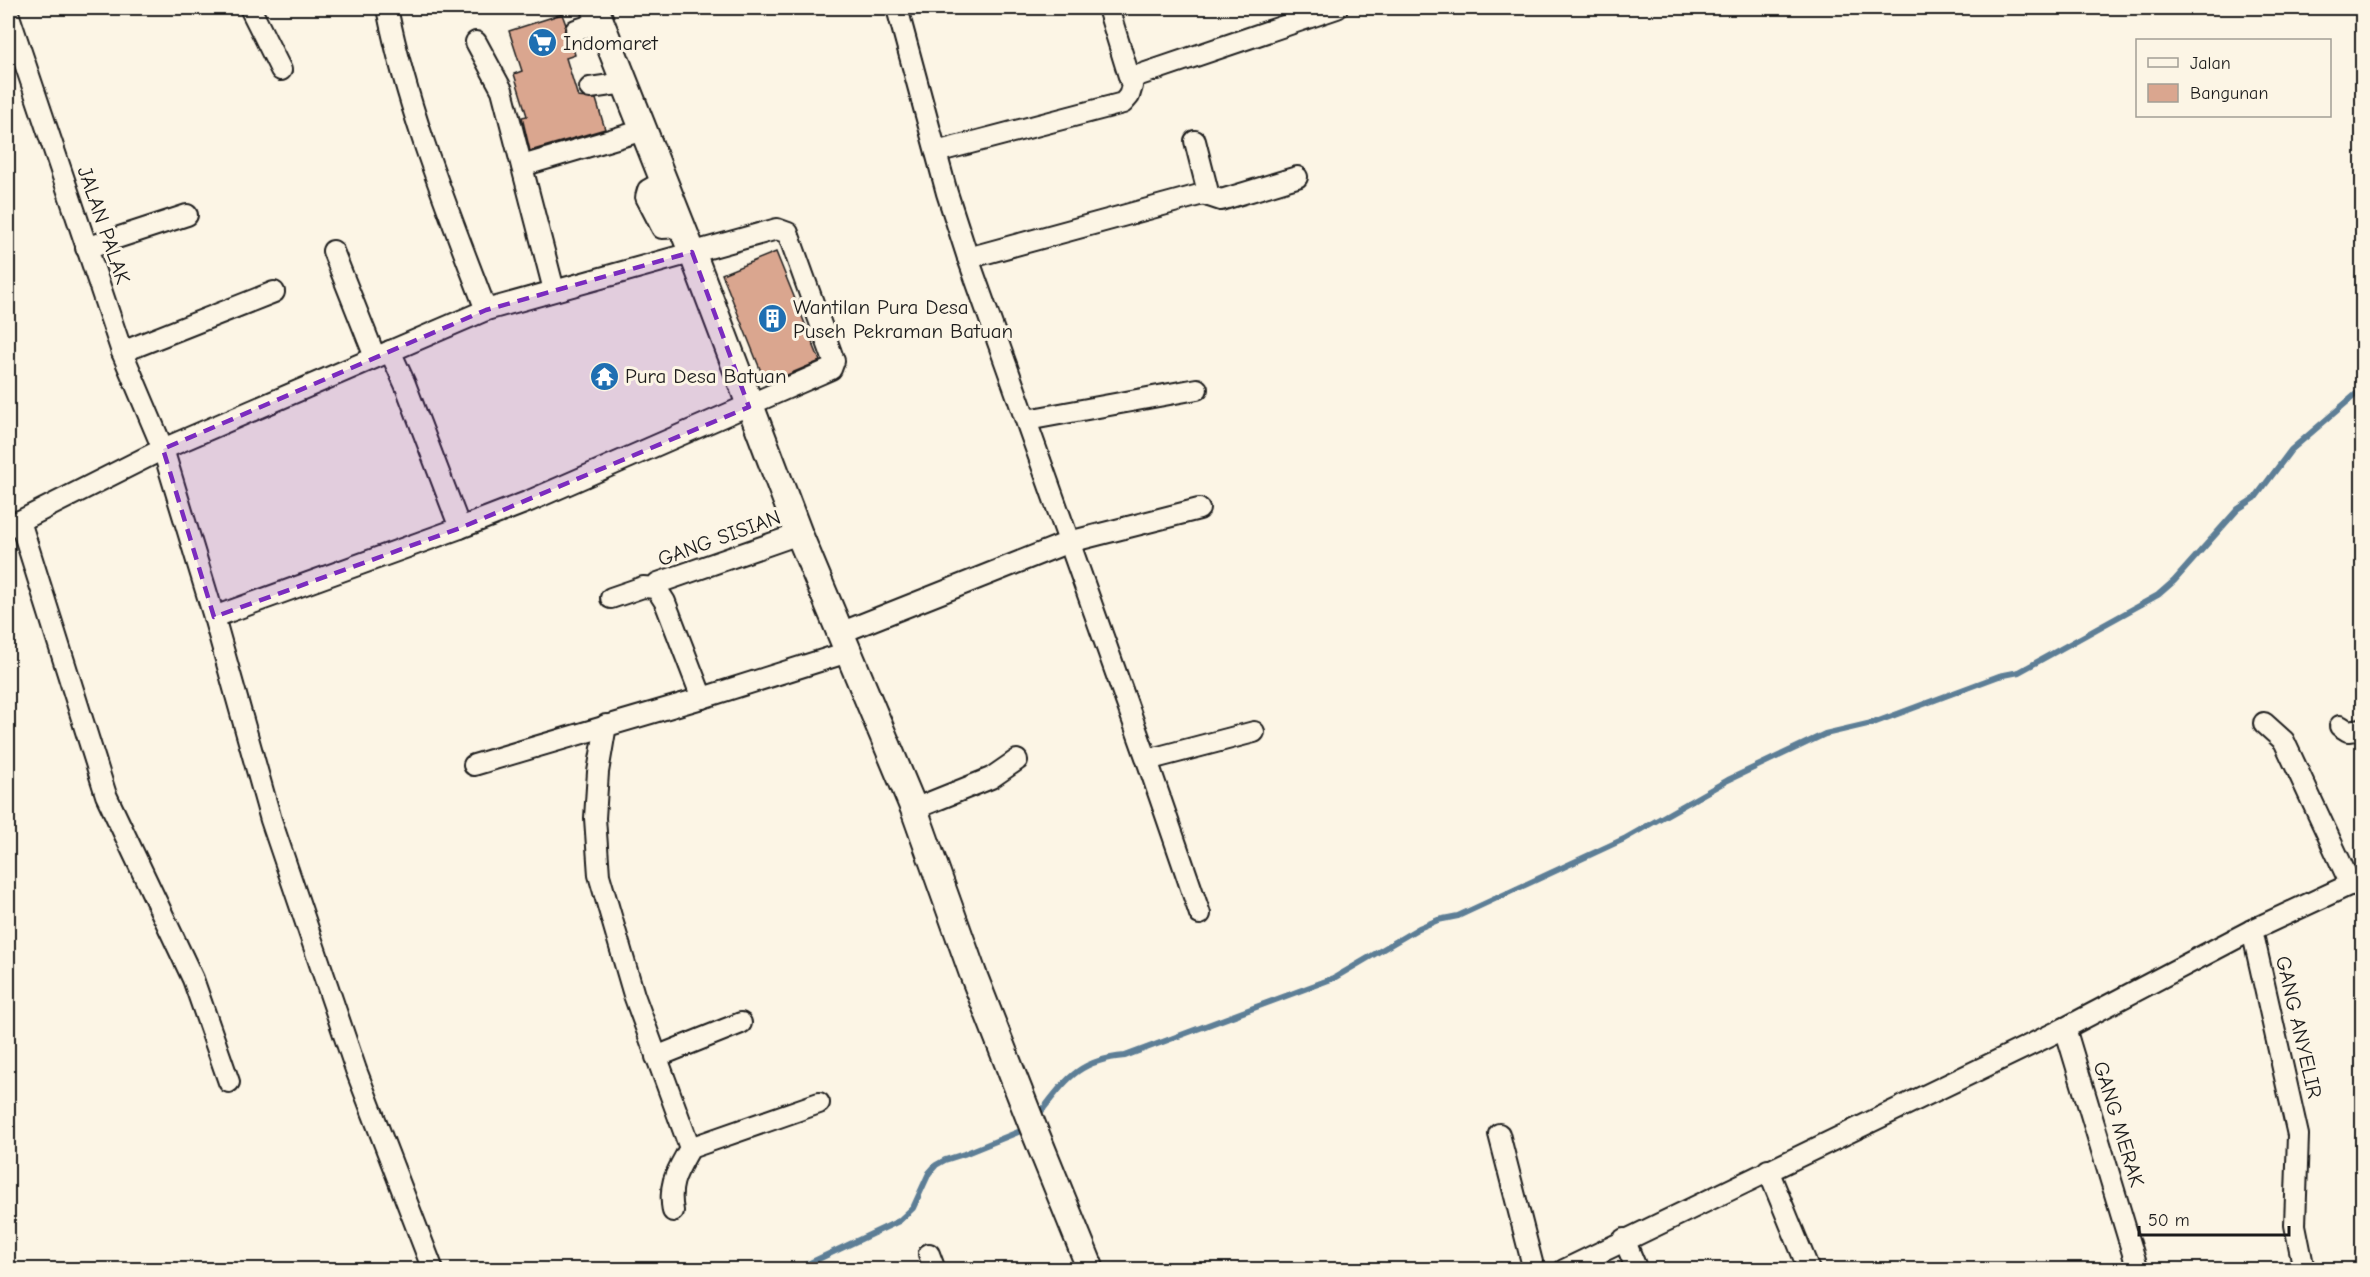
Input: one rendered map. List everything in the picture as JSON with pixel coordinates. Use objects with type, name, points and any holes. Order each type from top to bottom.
[{"type":"main road","points":[[598,15],[692,252],[799,534],[914,809],[1011,1072],[1091,1269]]},
{"type":"street","points":[[250,8],[282,70]]},
{"type":"street","points":[[387,8],[397,54],[419,131],[486,310]]},
{"type":"street","points":[[897,8],[936,152],[968,258],[1200,914]]},
{"type":"street","points":[[936,152],[1123,103],[1132,86],[1131,78],[1108,8]]},
{"type":"street","points":[[1131,78],[1337,8]]},
{"type":"street","name":"JALAN PALAK","points":[[8,13],[122,352],[163,449],[214,617],[274,831],[356,1070],[433,1269]]},
{"type":"street","points":[[576,30],[598,15]]},
{"type":"street","points":[[476,42],[502,90],[554,290]]},
{"type":"street","points":[[590,88],[625,83]]},
{"type":"street","points":[[522,166],[644,130]]},
{"type":"street","points":[[1195,141],[1209,196]]},
{"type":"street","points":[[968,258],[1203,194],[1221,200],[1297,177]]},
{"type":"street","points":[[86,248],[187,215]]},
{"type":"street","points":[[214,617],[460,528],[749,407],[831,369],[834,365],[790,236],[785,231],[777,229],[486,310],[163,449],[14,524],[106,795],[193,979],[229,1082]]},
{"type":"street","points":[[333,251],[382,354],[405,384],[460,528]]},
{"type":"street","points":[[122,352],[274,292]]},
{"type":"street","points":[[1027,420],[1197,389]]},
{"type":"street","points":[[474,765],[702,698],[844,643],[1069,542],[1198,509]]},
{"type":"street","name":"GANG SISIAN","points":[[611,598],[643,587],[656,588],[658,583],[799,534]]},
{"type":"street","points":[[656,588],[665,602],[702,698]]},
{"type":"street","points":[[1564,1269],[2065,1028],[2252,930],[2356,882],[2284,741],[2264,723]]},
{"type":"street","points":[[606,725],[598,772],[595,818],[599,875],[634,995],[690,1148]]},
{"type":"street","points":[[2340,726],[2348,731],[2362,729]]},
{"type":"street","points":[[1147,760],[1254,732]]},
{"type":"street","points":[[914,809],[991,778],[1017,760]]},
{"type":"street","name":"GANG ANYELIR","points":[[2252,930],[2298,1135],[2295,1226],[2304,1269]]},
{"type":"street","points":[[656,1057],[741,1023]]},
{"type":"street","name":"GANG MERAK","points":[[2065,1028],[2138,1269]]},
{"type":"street","points":[[673,1211],[670,1194],[672,1182],[690,1148],[819,1103]]},
{"type":"street","points":[[1499,1134],[1534,1269]]},
{"type":"street","points":[[1768,1170],[1809,1269]]},
{"type":"street","points":[[1624,1239],[1637,1269]]},
{"type":"highlighted area","points":[[692,252],[749,407],[460,528],[214,617],[163,449],[486,310]]},
{"type":"building","points":[[562,14],[566,25],[564,33],[571,40],[575,55],[566,58],[578,97],[596,99],[605,129],[530,151],[522,117],[527,116],[514,74],[522,71],[509,31]]},
{"type":"building","name":"Wantilan Pura Desa Puseh Pekraman Batuan","points":[[776,252],[820,361],[766,384],[722,274]]},
{"type":"waterway","points":[[1036,1118],[1073,1075],[1094,1062],[1125,1056],[1334,978],[1419,928],[1438,920],[1458,916],[1624,839],[1728,780],[1825,734],[1876,722],[1999,676],[2019,672],[2158,595],[2174,581],[2238,509],[2255,498],[2291,450],[2362,389]]},
{"type":"waterway","points":[[795,1270],[899,1221],[913,1208],[929,1173],[936,1165],[1028,1128]]},
{"type":"place","name":"Indomaret","points":[[542,43]]},
{"type":"place","name":"Wantilan Pura Desa Puseh Pekraman Batuan","points":[[772,319]]},
{"type":"place","name":"Pura Desa Batuan","points":[[604,376]]}]
